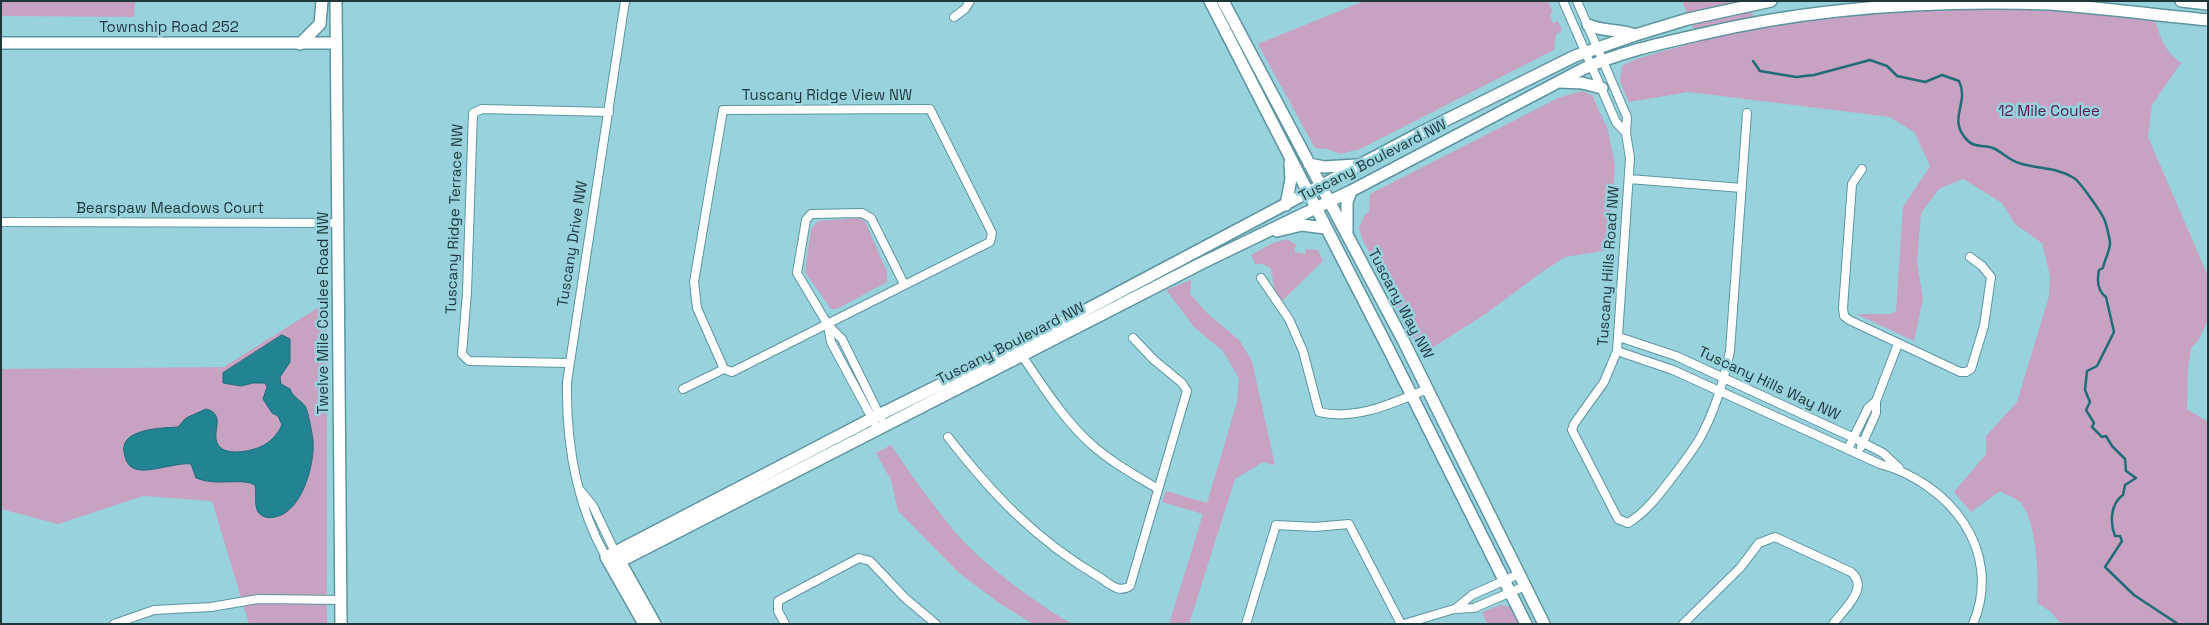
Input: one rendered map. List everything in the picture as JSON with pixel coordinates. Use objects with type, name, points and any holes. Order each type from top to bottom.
[{"type":"street","points":[[300,44],[320,24],[322,1]]},
{"type":"street","name":"Twelve Mile Coulee Road NW","points":[[336,1],[341,624]]},
{"type":"street","name":"Tuscany Drive NW","points":[[625,1],[568,363],[566,418],[573,463],[581,491],[593,506],[613,559],[644,624]]},
{"type":"street","points":[[954,17],[965,9],[970,1]]},
{"type":"street","name":"Tuscany Way NW","points":[[1210,1],[1526,624]]},
{"type":"street","name":"Tuscany Way NW","points":[[1222,1],[1348,236],[1544,624]]},
{"type":"street","name":"Tuscany Hills Road NW","points":[[1563,1],[1616,122],[1626,133]]},
{"type":"street","name":"Tuscany Hills Road NW","points":[[1578,1],[1627,117],[1626,133],[1630,158],[1617,352],[1607,378],[1574,424],[1572,430],[1618,519],[1628,523],[1636,518],[1664,489],[1700,439],[1724,378],[1730,350],[1747,114]]},
{"type":"street","name":"Tuscany Boulevard NW","points":[[613,559],[882,427],[1019,352],[1170,264],[1321,187],[1418,134],[1586,52],[1688,19],[1771,1]]},
{"type":"street","name":"Tuscany Boulevard NW","points":[[613,559],[876,417],[1019,352],[1351,191],[1558,82],[1604,60],[1729,28],[1837,9],[1879,5],[1954,1],[2049,4],[2208,20]]},
{"type":"street","points":[[2181,1],[2208,4]]},
{"type":"street","points":[[1588,25],[1602,30],[1626,31],[1635,35]]},
{"type":"street","name":"Township Road 252","points":[[1,43],[336,43]]},
{"type":"street","points":[[1558,82],[1582,83],[1602,88]]},
{"type":"street","name":"Tuscany Ridge Terrace NW","points":[[568,363],[469,361],[462,354],[467,292],[473,112],[482,109],[609,112]]},
{"type":"street","name":"Tuscany Ridge View NW","points":[[930,109],[992,233],[990,242],[904,284],[828,325],[732,372],[724,369],[698,308],[694,282],[723,110],[930,109]]},
{"type":"street","points":[[1286,205],[1291,179],[1290,159]]},
{"type":"street","points":[[1309,164],[1324,167],[1363,164]]},
{"type":"street","points":[[1862,169],[1852,184],[1846,244],[1844,316],[1898,344],[1960,372],[1966,372],[1971,369],[1984,326],[1991,277],[1982,266],[1970,257]]},
{"type":"street","points":[[1629,179],[1742,188]]},
{"type":"street","points":[[1348,236],[1347,208],[1351,191]]},
{"type":"street","points":[[882,427],[842,338],[828,325],[798,273],[806,220],[811,214],[862,213],[871,218],[904,284]]},
{"type":"street","name":"Bearspaw Meadows Court","points":[[1,222],[338,223]]},
{"type":"street","points":[[1254,237],[1302,225],[1325,228]]},
{"type":"street","points":[[1261,278],[1289,319],[1303,350],[1319,412],[1337,416],[1377,408],[1427,390]]},
{"type":"street","name":"Tuscany Hills Way NW","points":[[1618,337],[1676,356],[1863,442],[1883,453],[1900,470]]},
{"type":"street","points":[[948,437],[977,475],[1017,517],[1059,552],[1118,589],[1130,586],[1187,391],[1182,383],[1154,360],[1134,338]]},
{"type":"street","points":[[1858,453],[1876,413],[1876,400],[1898,344]]},
{"type":"street","points":[[1019,352],[1042,386],[1082,434],[1126,470],[1158,489]]},
{"type":"street","name":"Tuscany Hills Way NW","points":[[1617,352],[1673,370],[1880,464],[1900,470],[1919,480],[1945,499],[1960,516],[1971,536],[1978,559],[1981,583],[1973,624]]},
{"type":"street","name":"Tuscany Ridge View NW","points":[[683,389],[724,369]]},
{"type":"street","points":[[1848,449],[1868,408],[1876,400]]},
{"type":"street","points":[[1246,624],[1276,525],[1315,527],[1349,524],[1402,624],[1454,609],[1474,608],[1525,586]]},
{"type":"street","points":[[1683,624],[1740,568],[1759,543],[1775,537],[1858,577],[1860,586],[1855,596],[1832,624]]},
{"type":"street","points":[[785,624],[778,611],[778,601],[859,558],[870,561],[905,598],[936,624]]},
{"type":"street","name":"Tuscany Drive NW","points":[[613,559],[655,624]]},
{"type":"street","points":[[1454,609],[1472,595],[1519,574]]},
{"type":"street","points":[[114,624],[154,610],[211,607],[258,599],[341,600]]},
{"type":"green space","points":[[1,1],[135,1],[134,17],[1,16]]},
{"type":"green space","points":[[1364,1],[1548,1],[1553,12],[1550,14],[1553,23],[1558,21],[1562,30],[1556,35],[1554,50],[1360,149],[1340,154],[1328,149],[1315,148],[1258,44]]},
{"type":"green space","name":"12 Mile Coulee","points":[[1682,1],[1747,1],[1744,2],[1761,27],[1828,18],[1963,8],[2046,10],[2155,20],[2167,49],[2181,63],[2152,105],[2148,137],[2208,276],[2208,320],[2199,339],[2191,348],[2188,369],[2187,409],[2208,422],[2208,624],[2061,624],[2050,611],[2037,603],[2038,580],[2034,537],[2031,524],[2021,503],[2000,491],[1971,512],[1954,492],[1986,454],[1986,436],[2017,402],[2049,296],[2050,276],[2042,243],[2015,224],[2002,203],[1963,179],[1939,189],[1921,213],[1917,262],[1923,299],[1914,341],[1856,314],[1891,314],[1896,311],[1903,207],[1930,166],[1915,133],[1890,117],[1689,92],[1629,102],[1620,82],[1622,66],[1636,59],[1699,41]]},
{"type":"green space","points":[[1582,91],[1592,95],[1608,130],[1615,165],[1609,250],[1565,257],[1484,315],[1421,355],[1362,238],[1359,228],[1365,214],[1369,212],[1370,194],[1558,98]]},
{"type":"green space","points":[[859,218],[865,221],[887,272],[887,282],[837,309],[831,309],[805,272],[811,229],[818,221]]},
{"type":"green space","points":[[1287,239],[1296,245],[1294,252],[1305,254],[1306,249],[1318,250],[1323,261],[1282,301],[1274,288],[1271,268],[1262,264],[1255,264],[1251,255],[1273,243]]},
{"type":"green space","points":[[1191,280],[1190,294],[1207,313],[1240,341],[1252,361],[1275,465],[1263,462],[1235,479],[1189,624],[1169,624],[1203,514],[1162,502],[1166,491],[1207,503],[1237,402],[1239,379],[1223,351],[1195,328],[1166,290]]},
{"type":"green space","points":[[327,302],[327,624],[249,624],[212,501],[143,496],[58,524],[1,509],[1,369],[224,367]]},
{"type":"green space","points":[[891,445],[955,532],[979,557],[1043,606],[1072,624],[1033,624],[999,603],[959,573],[898,511],[891,480],[876,453]]},
{"type":"green space","points":[[1501,605],[1511,607],[1519,624],[1487,624],[1482,612]]},
{"type":"water","points":[[282,335],[290,339],[290,362],[280,377],[281,384],[290,389],[305,406],[313,440],[309,474],[305,486],[293,506],[284,513],[273,517],[263,516],[258,512],[256,505],[255,485],[250,483],[204,481],[196,478],[191,464],[145,470],[139,470],[129,465],[124,452],[125,444],[129,438],[144,431],[178,427],[186,418],[206,409],[213,412],[216,417],[216,439],[222,449],[235,452],[248,451],[264,445],[276,435],[282,425],[278,416],[272,413],[263,399],[267,387],[265,383],[241,386],[223,383],[223,373]]},
{"type":"waterway","points":[[1753,61],[1760,71],[1796,77],[1814,75],[1870,60],[1887,66],[1897,76],[1925,82],[1942,75],[1959,81],[1962,89],[1958,118],[1959,126],[1968,141],[1974,145],[1993,148],[2019,163],[2067,174],[2074,178],[2086,191],[2106,223],[2110,243],[2103,268],[2099,270],[2098,281],[2099,288],[2106,297],[2114,332],[2097,366],[2087,371],[2085,390],[2090,402],[2086,410],[2094,423],[2092,427],[2102,437],[2106,436],[2112,446],[2125,459],[2126,471],[2136,478],[2125,485],[2123,495],[2113,508],[2113,531],[2115,536],[2120,536],[2122,541],[2105,567],[2134,595],[2178,624]]}]
